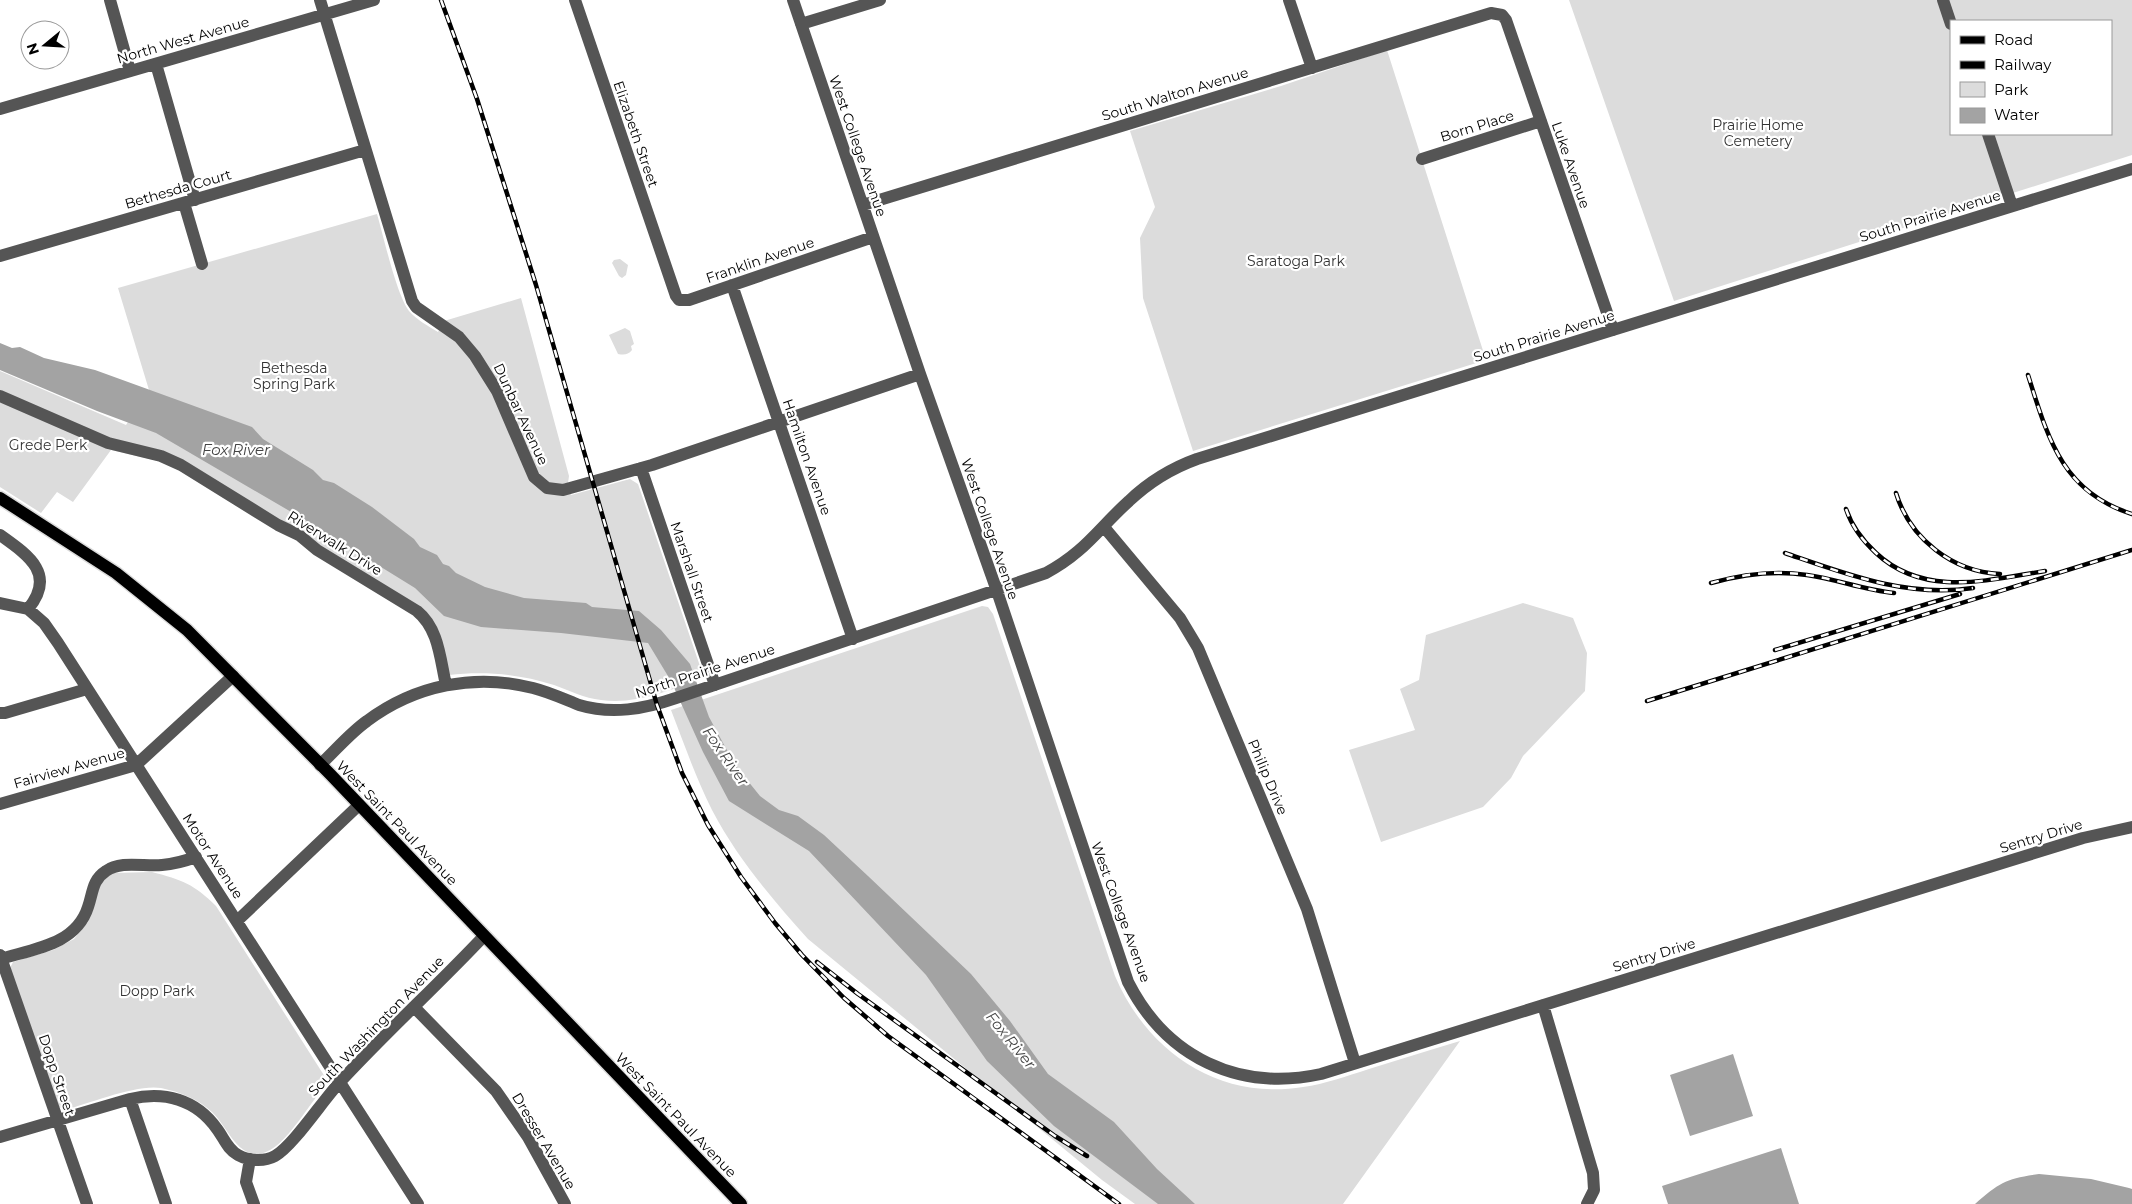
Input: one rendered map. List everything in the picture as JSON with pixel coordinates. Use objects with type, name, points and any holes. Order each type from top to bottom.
[{"type":"main road","name":"West Saint Paul Avenue","points":[[0,498],[116,572],[187,630],[359,805],[741,1204]]},
{"type":"street","points":[[110,0],[130,71]]},
{"type":"street","name":"Dunbar Avenue","points":[[320,0],[412,301],[416,306],[459,337],[486,371],[508,415],[534,477],[547,488],[563,490],[641,468],[920,374]]},
{"type":"street","name":"North West Avenue","points":[[0,109],[374,0]]},
{"type":"street","name":"Elizabeth Street","points":[[575,0],[669,277]]},
{"type":"street","name":"West College Avenue","points":[[793,0],[920,374],[997,591],[1063,793],[1128,982],[1150,1017],[1165,1034],[1186,1051]]},
{"type":"street","points":[[801,24],[880,0]]},
{"type":"street","points":[[1289,0],[1312,68]]},
{"type":"street","points":[[1943,0],[1950,21]]},
{"type":"street","name":"South Walton Avenue","points":[[863,206],[1491,13],[1497,13]]},
{"type":"street","name":"Luke Avenue","points":[[1497,13],[1506,20],[1613,330]]},
{"type":"street","points":[[156,64],[202,264]]},
{"type":"street","name":"Born Place","points":[[1422,159],[1541,122]]},
{"type":"street","points":[[1988,135],[2012,206]]},
{"type":"street","name":"Bethesda Court","points":[[0,256],[365,150]]},
{"type":"street","name":"South Prairie Avenue","points":[[997,591],[1034,578],[1061,565],[1085,547],[1128,501],[1148,485],[1185,464],[2132,169]]},
{"type":"street","name":"Franklin Avenue","points":[[669,277],[676,296],[682,301],[874,237]]},
{"type":"street","name":"Hamilton Avenue","points":[[732,285],[853,639]]},
{"type":"street","name":"Riverwalk Drive","points":[[0,396],[83,434],[118,447],[145,451],[176,462],[278,525],[299,535],[317,550],[417,611],[429,622],[435,636],[446,685]]},
{"type":"street","name":"Marshall Street","points":[[641,468],[715,685]]},
{"type":"street","name":"Philip Drive","points":[[1104,527],[1180,618],[1198,648],[1307,909],[1355,1063]]},
{"type":"street","points":[[0,535],[19,549],[37,568],[41,585],[35,601],[28,609],[0,603]]},
{"type":"street","name":"North Prairie Avenue","points":[[320,765],[355,731],[382,710],[410,696],[446,685],[486,681],[514,684],[534,688],[580,705],[606,710],[644,708],[997,591]]},
{"type":"street","name":"Motor Avenue","points":[[28,609],[44,623],[238,921],[418,1204]]},
{"type":"street","name":"Fairview Avenue","points":[[0,804],[136,764],[232,676]]},
{"type":"street","points":[[0,713],[87,689]]},
{"type":"street","points":[[238,921],[359,805]]},
{"type":"street","name":"Sentry Drive","points":[[1186,1051],[1208,1064],[1251,1077],[1274,1079],[1310,1076],[2083,838],[2132,827]]},
{"type":"street","points":[[0,957],[54,943],[70,934],[83,919],[88,908],[93,886],[107,869],[121,866],[162,865],[196,857]]},
{"type":"street","name":"South Washington Avenue","points":[[250,1159],[268,1159],[282,1152],[339,1082],[484,936]]},
{"type":"street","name":"Dopp Street","points":[[0,957],[87,1204]]},
{"type":"street","points":[[1543,1005],[1593,1173],[1594,1190],[1587,1204]]},
{"type":"street","name":"Dresser Avenue","points":[[414,1007],[496,1091],[528,1137],[565,1204]]},
{"type":"street","points":[[0,1137],[146,1095],[160,1095],[187,1102],[206,1115],[230,1148],[239,1155],[250,1159],[246,1182],[254,1204]]},
{"type":"street","points":[[130,1099],[166,1204]]},
{"type":"green space","name":"Prairie Home Cemetery","points":[[1569,0],[2132,0],[2132,155],[1674,301]]},
{"type":"green space","name":"Saratoga Park","points":[[1387,50],[1486,360],[1193,451],[1143,298],[1140,238],[1155,207],[1130,131],[1281,86]]},
{"type":"green space","name":"Bethesda Spring Park","points":[[377,214],[395,279],[404,303],[409,311],[423,323],[438,332],[444,321],[521,298],[569,476],[568,483],[571,495],[630,479],[638,484],[702,672],[697,681],[638,699],[613,701],[589,698],[541,681],[515,676],[476,673],[449,675],[431,619],[193,469],[111,450],[73,502],[57,492],[41,513],[0,487],[0,371],[126,425],[149,390],[118,288]]},
{"type":"green space","points":[[620,259],[628,265],[626,275],[622,278],[612,263],[614,260]]},
{"type":"green space","points":[[625,328],[630,331],[634,344],[631,346],[632,350],[629,353],[618,354],[609,335]]},
{"type":"green space","points":[[1523,603],[1573,618],[1587,653],[1585,691],[1523,756],[1511,778],[1483,807],[1381,842],[1349,750],[1415,730],[1400,689],[1419,680],[1426,635]]},
{"type":"green space","points":[[982,606],[988,607],[993,614],[1115,976],[1129,1003],[1146,1027],[1166,1048],[1189,1065],[1215,1078],[1242,1086],[1272,1089],[1303,1087],[1328,1082],[1460,1041],[1343,1204],[1135,1204],[1102,1180],[808,939],[756,878],[722,828],[690,761],[671,710]]},
{"type":"green space","name":"Dopp Park","points":[[152,872],[187,884],[216,906],[327,1080],[302,1117],[282,1141],[264,1153],[254,1154],[238,1145],[219,1119],[201,1103],[161,1088],[127,1091],[65,1110],[59,1107],[10,968],[13,962],[53,950],[74,939],[88,922],[101,882],[113,873]]},
{"type":"water","name":"Fox River","points":[[0,343],[12,348],[20,347],[44,358],[95,370],[252,427],[263,439],[313,470],[323,480],[334,483],[372,507],[414,539],[420,547],[437,555],[443,564],[449,566],[456,573],[485,587],[524,598],[586,603],[592,607],[639,611],[661,630],[690,664],[709,717],[735,765],[760,796],[779,810],[798,816],[824,835],[868,876],[971,974],[1010,1021],[1048,1074],[1114,1122],[1157,1169],[1195,1204],[1158,1204],[1054,1126],[987,1061],[926,975],[809,851],[729,801],[703,752],[671,681],[648,643],[561,633],[481,627],[444,616],[415,588],[305,520],[156,433],[97,411],[0,370]]},
{"type":"water","points":[[1733,1054],[1753,1116],[1690,1136],[1670,1075]]},
{"type":"water","points":[[1781,1148],[1799,1204],[1668,1204],[1662,1186]]},
{"type":"water","points":[[2039,1174],[2091,1179],[2129,1188],[2132,1189],[2132,1204],[1975,1204],[2004,1183]]},
{"type":"railway","points":[[441,0],[477,99],[536,285],[657,705],[682,773],[708,825],[741,877],[775,923],[802,955],[844,998],[888,1036],[1119,1204]]},
{"type":"railway","points":[[2028,375],[2051,441],[2061,460],[2089,492],[2108,504],[2132,514]]},
{"type":"railway","points":[[1896,493],[1912,525],[1936,550],[1950,560],[1966,567],[2000,574]]},
{"type":"railway","points":[[1846,509],[1854,527],[1876,553],[1895,567],[1915,576],[1936,581],[1957,582],[1979,581],[2045,571]]},
{"type":"railway","points":[[1647,701],[2132,550]]},
{"type":"railway","points":[[1785,553],[1854,576],[1901,587],[1924,590],[1973,588]]},
{"type":"railway","points":[[1711,583],[1747,575],[1783,573],[1818,577],[1894,593]]},
{"type":"railway","points":[[1775,650],[1960,594]]},
{"type":"railway","points":[[817,962],[858,994],[1055,1136],[1087,1156]]},
{"type":"park label","name":"Grede Perk","points":[[48,445]]}]
